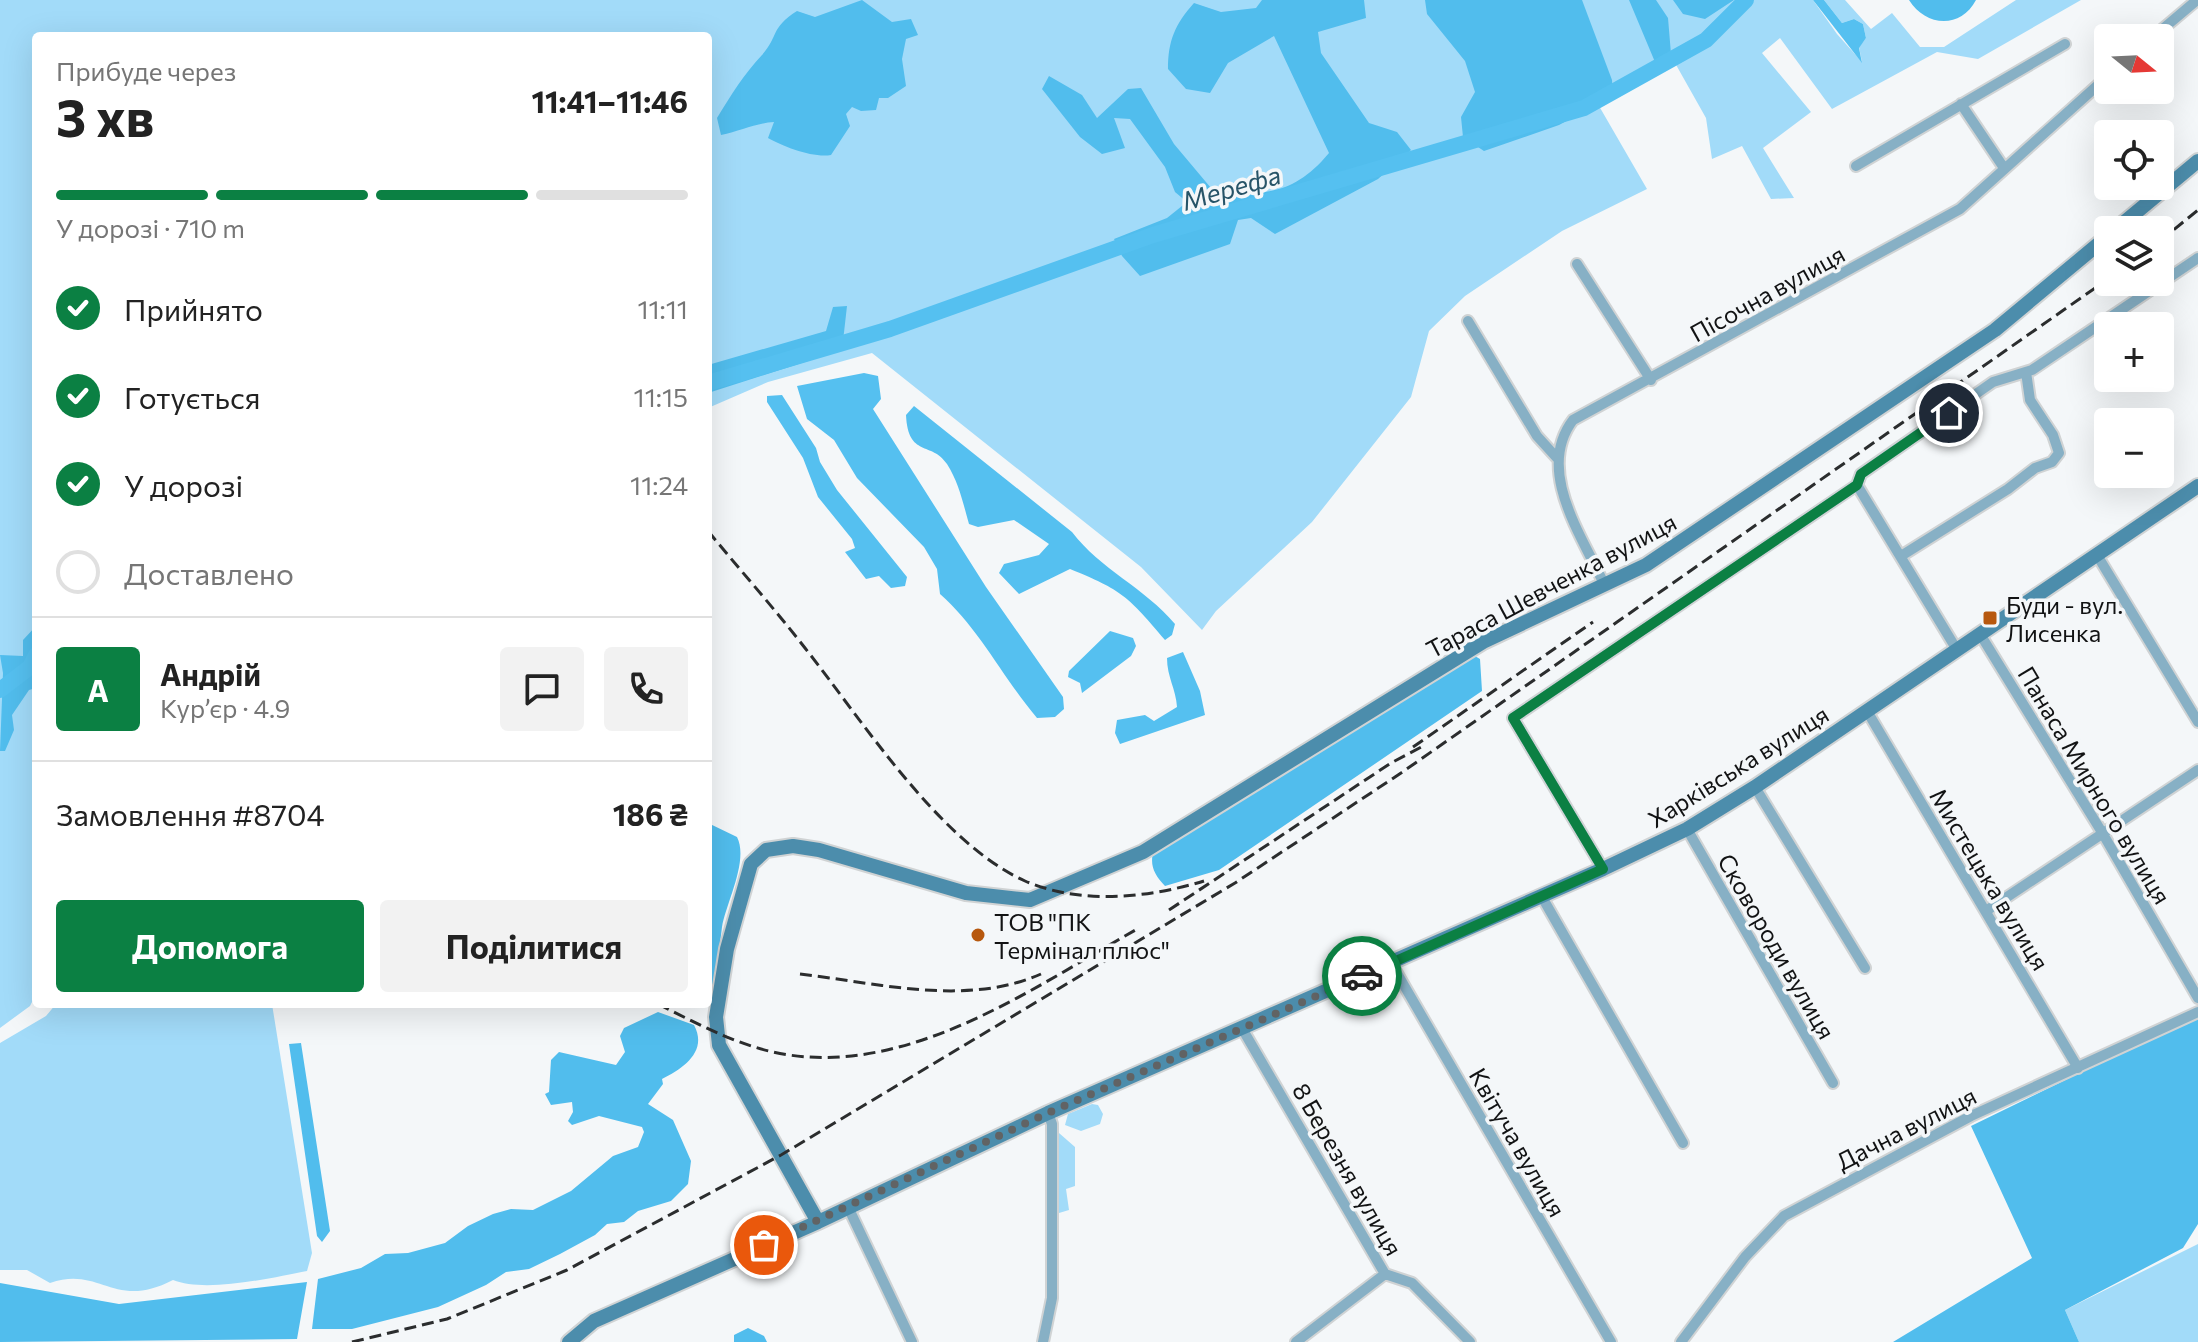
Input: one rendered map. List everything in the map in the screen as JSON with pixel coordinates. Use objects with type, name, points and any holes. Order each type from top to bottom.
[{"type":"street","points":[[2169,24],[2197,0]]},
{"type":"street","points":[[1856,166],[2065,44]]},
{"type":"street","name":"Пісочна вулиця","points":[[1557,458],[1561,436],[1573,420],[1960,209],[2094,88]]},
{"type":"street","points":[[1961,104],[2004,168]]},
{"type":"street","points":[[2132,216],[2198,161]]},
{"type":"street","name":"Тараса Шевченка вулиця","points":[[818,1222],[719,1045],[716,1017],[727,949],[751,864],[766,850],[793,846],[819,850],[966,893],[1030,900],[1143,852],[1483,642],[1646,565],[1995,330],[2094,248]]},
{"type":"street","points":[[1603,869],[1513,718],[1857,485],[1861,474],[1993,382],[2026,372],[2198,258]]},
{"type":"street","points":[[1577,264],[1651,380]]},
{"type":"street","points":[[1468,321],[1537,436],[1557,458],[1562,491],[1604,584]]},
{"type":"street","points":[[1901,556],[2008,489],[2035,468],[2052,462],[2059,453],[2053,435],[2030,400],[2026,372]]},
{"type":"street","points":[[1857,485],[1957,650]]},
{"type":"street","name":"Харківська вулиця","points":[[569,1341],[594,1321],[818,1222],[1048,1113],[1243,1030],[1687,829],[1755,787],[2198,486]]},
{"type":"street","points":[[2097,555],[2198,722]]},
{"type":"street","name":"Панаса Мирного вулиця","points":[[1980,634],[2103,834],[2198,998]]},
{"type":"street","name":"Мистецька вулиця","points":[[1867,711],[2078,1068]]},
{"type":"street","points":[[1986,911],[2198,770]]},
{"type":"street","points":[[1755,787],[1865,968]]},
{"type":"street","name":"Сковороди вулиця","points":[[1687,829],[1833,1083]]},
{"type":"street","points":[[1542,897],[1683,1143]]},
{"type":"street","name":"Квітуча вулиця","points":[[1391,963],[1611,1342]]},
{"type":"street","name":"Дачна вулиця","points":[[1681,1342],[1745,1257],[1784,1216],[1971,1116],[2198,1012]]},
{"type":"street","name":"8 Березня вулиця","points":[[1243,1030],[1385,1274],[1412,1283],[1470,1342]]},
{"type":"street","points":[[1043,1342],[1052,1298],[1052,1124],[1048,1113]]},
{"type":"street","points":[[848,1207],[912,1342]]},
{"type":"street","points":[[1296,1342],[1385,1274]]},
{"type":"shaded area","points":[[0,0],[1813,0],[1862,62],[1859,47],[1866,38],[1863,24],[1854,19],[1842,23],[1824,0],[1845,0],[1871,29],[1892,13],[1920,47],[1944,47],[2016,0],[2081,0],[1978,59],[1937,52],[1832,109],[1780,38],[1762,53],[1811,112],[1763,148],[1794,198],[1771,199],[1742,146],[1712,159],[1706,118],[1675,63],[1599,106],[1647,189],[1562,231],[1465,296],[1429,331],[1411,397],[1312,522],[1216,611],[1202,630],[1141,567],[872,353],[768,382],[712,406],[712,32],[32,32],[32,1002],[0,1028]]},
{"type":"shaded area","points":[[862,0],[892,22],[911,19],[918,35],[906,39],[902,59],[906,86],[888,98],[879,98],[876,110],[861,111],[852,107],[846,114],[850,126],[831,155],[799,151],[768,138],[774,122],[721,135],[717,118],[783,22],[797,11],[815,17]]},
{"type":"shaded area","points":[[1262,0],[1364,0],[1366,18],[1318,32],[1321,53],[1369,123],[1397,132],[1411,150],[1378,179],[1275,234],[1251,218],[1238,220],[1230,244],[1140,276],[1122,256],[1114,239],[1167,218],[1187,202],[1175,192],[1165,167],[1130,119],[1114,118],[1125,148],[1102,154],[1080,137],[1042,89],[1049,76],[1082,95],[1097,118],[1128,89],[1141,88],[1174,144],[1216,194],[1250,194],[1291,184],[1304,177],[1329,153],[1274,36],[1228,63],[1210,93],[1186,89],[1168,69],[1174,33],[1194,3],[1221,12],[1256,8]]},
{"type":"shaded area","points":[[1425,0],[1582,0],[1612,80],[1613,96],[1559,125],[1484,151],[1463,137],[1461,117],[1475,92],[1465,61],[1427,14]]},
{"type":"shaded area","points":[[1629,0],[1656,0],[1668,18],[1671,54],[1655,62]]},
{"type":"shaded area","points":[[1673,0],[1734,0],[1705,19],[1683,14]]},
{"type":"shaded area","points":[[1813,0],[1824,0],[1842,23],[1854,19],[1863,24],[1866,38],[1859,48],[1862,63]]},
{"type":"shaded area","points":[[1909,0],[1976,0],[1961,16],[1942,21],[1924,15]]},
{"type":"shaded area","points":[[847,306],[842,350],[712,392],[712,364],[826,331],[833,307]]},
{"type":"shaded area","points":[[864,373],[878,376],[881,399],[873,409],[986,587],[1063,697],[1064,709],[1055,717],[1037,718],[967,622],[940,594],[937,569],[924,547],[857,478],[834,440],[807,419],[797,386]]},
{"type":"shaded area","points":[[782,395],[816,448],[820,462],[837,490],[907,577],[905,586],[891,588],[879,576],[866,579],[845,552],[855,548],[852,539],[818,497],[803,458],[767,402],[767,396]]},
{"type":"shaded area","points":[[914,406],[1072,532],[1096,557],[1163,611],[1175,624],[1172,635],[1165,640],[1124,596],[1070,569],[1019,594],[999,573],[1004,564],[1039,555],[1049,544],[1014,520],[978,527],[969,524],[958,486],[947,464],[911,438],[906,415]]},
{"type":"shaded area","points":[[32,630],[32,689],[12,715],[14,730],[5,751],[0,751],[3,673],[0,655],[23,656],[23,640]]},
{"type":"shaded area","points":[[1110,631],[1133,638],[1136,646],[1131,656],[1082,693],[1080,683],[1068,677],[1069,671]]},
{"type":"shaded area","points":[[1183,652],[1200,691],[1205,715],[1120,744],[1115,733],[1117,720],[1145,715],[1154,721],[1177,707],[1167,658]]},
{"type":"shaded area","points":[[1468,652],[1480,659],[1482,691],[1219,870],[1165,886],[1158,877],[1152,865],[1154,849]]},
{"type":"shaded area","points":[[712,825],[737,837],[740,847],[739,870],[724,917],[712,986]]},
{"type":"shaded area","points":[[53,1008],[273,1008],[312,1253],[307,1271],[220,1285],[187,1284],[173,1280],[136,1291],[82,1279],[50,1283],[27,1270],[0,1270],[0,1043],[46,1016]]},
{"type":"shaded area","points":[[658,1012],[694,1025],[698,1034],[692,1058],[662,1079],[663,1084],[648,1104],[673,1120],[691,1161],[688,1184],[671,1201],[638,1211],[624,1222],[607,1224],[595,1235],[560,1254],[529,1269],[506,1272],[486,1285],[438,1307],[352,1329],[312,1329],[318,1279],[361,1268],[385,1254],[408,1253],[445,1243],[468,1226],[493,1214],[511,1209],[533,1210],[571,1191],[613,1156],[638,1147],[644,1132],[642,1127],[599,1116],[572,1125],[568,1121],[573,1112],[572,1102],[551,1105],[545,1094],[549,1092],[551,1060],[559,1052],[616,1065],[625,1052],[620,1036],[624,1028]]},
{"type":"shaded area","points":[[2198,1015],[2198,1224],[2183,1248],[2065,1310],[2079,1342],[1893,1342],[2032,1258],[1971,1126]]},
{"type":"shaded area","points":[[301,1043],[330,1231],[322,1242],[317,1236],[289,1044]]},
{"type":"shaded area","points":[[1092,1104],[1098,1105],[1103,1114],[1100,1124],[1081,1131],[1065,1125],[1068,1114]]},
{"type":"shaded area","points":[[1059,1133],[1075,1147],[1075,1186],[1066,1189],[1069,1210],[1059,1213]]},
{"type":"shaded area","points":[[2198,1244],[2198,1342],[2079,1342],[2065,1310]]},
{"type":"shaded area","points":[[307,1282],[297,1339],[0,1342],[0,1283],[119,1304]]},
{"type":"shaded area","points":[[748,1328],[764,1336],[767,1342],[734,1342],[734,1335]]},
{"type":"waterway","name":"Мерефа","points":[[712,382],[890,329],[1153,235],[1584,108],[1706,40],[1746,0]]},
{"type":"waterway","name":"Мерефа","points":[[0,690],[32,663]]},
{"type":"railway","points":[[2174,230],[2198,210]]},
{"type":"railway","points":[[352,1342],[447,1319],[567,1270],[781,1155],[1235,883],[1401,773],[2094,289]]},
{"type":"railway","points":[[712,536],[793,633],[904,777],[963,839],[993,863],[1046,889],[1091,896],[1138,895],[1204,881]]},
{"type":"railway","points":[[1413,747],[1593,622]]},
{"type":"railway","points":[[1169,910],[1391,763],[1425,745]]},
{"type":"railway","points":[[666,1008],[722,1035],[772,1052],[836,1057],[882,1051],[972,1020],[1139,928]]},
{"type":"railway","points":[[800,974],[891,987],[953,991],[1012,984],[1041,974]]},
{"type":"way so far","points":[[764,1245],[1048,1113],[1362,976]]},
{"type":"place","name":"Буди - вул. Лисенка","points":[[1990,618]]},
{"type":"place","name":"ТОВ \"ПК Термінал плюс\"","points":[[978,935]]},
{"type":"route","points":[[1362,976],[1603,869],[1513,718],[1857,485],[1861,474],[1949,413]]}]
